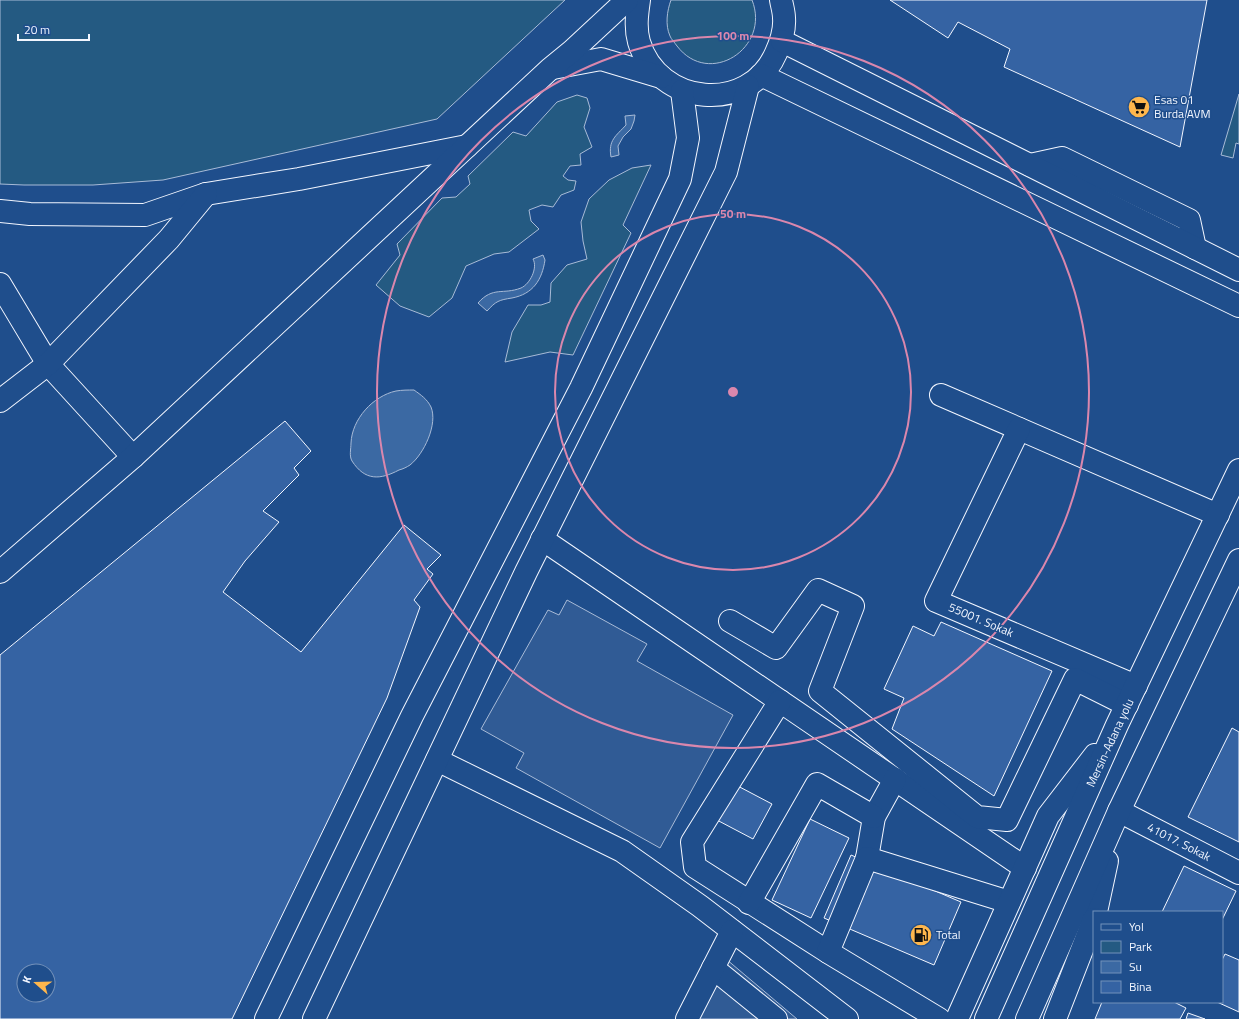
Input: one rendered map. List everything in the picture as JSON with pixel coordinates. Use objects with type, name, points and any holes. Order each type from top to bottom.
[{"type":"main road","points":[[0,572],[133,457],[550,69],[572,51],[627,0]]},
{"type":"main road","points":[[639,0],[636,21],[638,42],[647,61],[661,77],[682,91],[707,96],[732,92],[754,80],[772,63],[782,41],[786,6]]},
{"type":"main road","points":[[782,41],[1239,270]]},
{"type":"main road","points":[[550,69],[601,59],[661,77]]},
{"type":"main road","points":[[754,80],[1239,306]]},
{"type":"main road","points":[[314,1019],[542,539],[726,172],[754,80]]},
{"type":"main road","points":[[266,1019],[412,716],[581,388],[680,179],[688,138],[682,91]]},
{"type":"main road","points":[[0,211],[30,214],[145,215],[206,194],[306,177],[467,146]]},
{"type":"main road","points":[[0,401],[48,364],[169,239],[206,194]]},
{"type":"main road","points":[[0,222],[30,214]]},
{"type":"main road","points":[[0,284],[48,364],[133,457]]},
{"type":"main road","points":[[941,395],[1218,514]]},
{"type":"main road","name":"55001. Sokak","points":[[1019,429],[936,601],[1136,686]]},
{"type":"main road","name":"Mersin-Adana yolu","points":[[986,1019],[1127,705],[1239,470]]},
{"type":"main road","points":[[542,539],[1025,868]]},
{"type":"main road","points":[[1027,1019],[1118,811],[1239,560]]},
{"type":"main road","points":[[730,621],[776,648],[818,590],[853,606],[820,690],[977,817],[1007,820],[1075,679],[1127,705]]},
{"type":"main road","points":[[780,701],[692,842],[695,868],[828,952],[939,1019]]},
{"type":"main road","points":[[957,1019],[1048,816],[1118,725]]},
{"type":"main road","points":[[437,760],[622,851],[732,931],[847,1019]]},
{"type":"main road","points":[[828,952],[867,858],[874,817],[895,780]]},
{"type":"main road","points":[[748,902],[817,784],[874,817]]},
{"type":"main road","points":[[1096,911],[1118,811]]},
{"type":"main road","name":"41017. Sokak","points":[[1118,811],[1239,873]]},
{"type":"main road","points":[[867,858],[1009,902]]},
{"type":"main road","points":[[1055,1019],[1093,922]]},
{"type":"main road","points":[[690,1018],[732,931]]},
{"type":"main road","points":[[714,968],[776,1019]]},
{"type":"green space","points":[[0,0],[565,0],[437,119],[163,180],[93,185],[24,185],[0,184]]},
{"type":"green space","points":[[671,0],[752,0],[756,17],[753,33],[745,47],[734,57],[720,63],[705,63],[690,58],[677,46],[668,32],[667,18]]},
{"type":"green space","points":[[1239,94],[1239,144],[1236,143],[1233,158],[1221,155]]},
{"type":"green space","points":[[577,95],[587,98],[590,108],[584,127],[592,147],[580,154],[581,165],[570,166],[563,176],[568,180],[576,181],[574,190],[561,195],[553,207],[542,205],[529,210],[531,221],[539,229],[509,252],[494,254],[466,266],[452,298],[429,317],[400,306],[376,285],[400,255],[397,244],[442,198],[456,197],[470,184],[468,176],[513,132],[526,136],[557,102]]},
{"type":"green space","points":[[651,165],[623,225],[631,233],[573,355],[550,352],[505,362],[512,332],[528,305],[541,305],[550,302],[551,283],[567,265],[587,259],[581,222],[589,199],[609,180],[632,168]]},
{"type":"shaded area","points":[[567,600],[647,644],[637,661],[733,715],[660,848],[516,768],[524,753],[481,729],[548,610],[559,615]]},
{"type":"shaded area","points":[[713,948],[797,1019],[680,1019]]},
{"type":"water","points":[[635,115],[631,129],[623,137],[618,146],[619,155],[611,157],[610,151],[612,142],[616,135],[626,125],[625,116]]},
{"type":"water","points":[[543,255],[545,260],[542,274],[535,285],[526,293],[504,299],[493,305],[487,311],[478,303],[489,294],[515,290],[524,286],[534,271],[533,259]]},
{"type":"water","points":[[414,390],[428,402],[433,414],[431,430],[425,446],[420,454],[409,466],[385,476],[373,477],[362,472],[352,461],[350,455],[352,434],[360,417],[372,403],[379,398],[398,391]]},
{"type":"building","name":"Esas 01 Burda AVM","points":[[890,0],[1207,0],[1180,147],[1004,67],[1010,49],[958,22],[948,38]]},
{"type":"building","points":[[285,421],[311,451],[294,468],[299,475],[263,511],[279,522],[245,561],[223,592],[301,652],[404,525],[441,555],[427,569],[433,574],[414,600],[420,607],[387,698],[232,1019],[0,1019],[0,655]]},
{"type":"building","points":[[941,622],[1052,671],[994,796],[892,729],[904,698],[884,689],[913,626],[934,636]]},
{"type":"building","points":[[1232,728],[1239,732],[1239,842],[1188,817]]},
{"type":"building","points":[[734,784],[772,804],[753,839],[715,819]]},
{"type":"building","points":[[810,819],[849,838],[811,918],[772,900]]},
{"type":"building","points":[[851,855],[961,902],[934,965],[824,918]]},
{"type":"building","points":[[1184,866],[1236,891],[1223,918],[1223,911],[1162,911]]},
{"type":"building","points":[[1225,954],[1239,960],[1239,1012],[1219,1003],[1223,1003],[1223,958]]},
{"type":"building","points":[[1102,1003],[1176,1003],[1186,1008],[1180,1019],[1095,1019]]},
{"type":"building","points":[[1188,1013],[1205,1019],[1186,1019]]},
{"type":"place","name":"Esas 01 Burda AVM","points":[[1139,107]]},
{"type":"place","name":"Total","points":[[921,935]]}]
